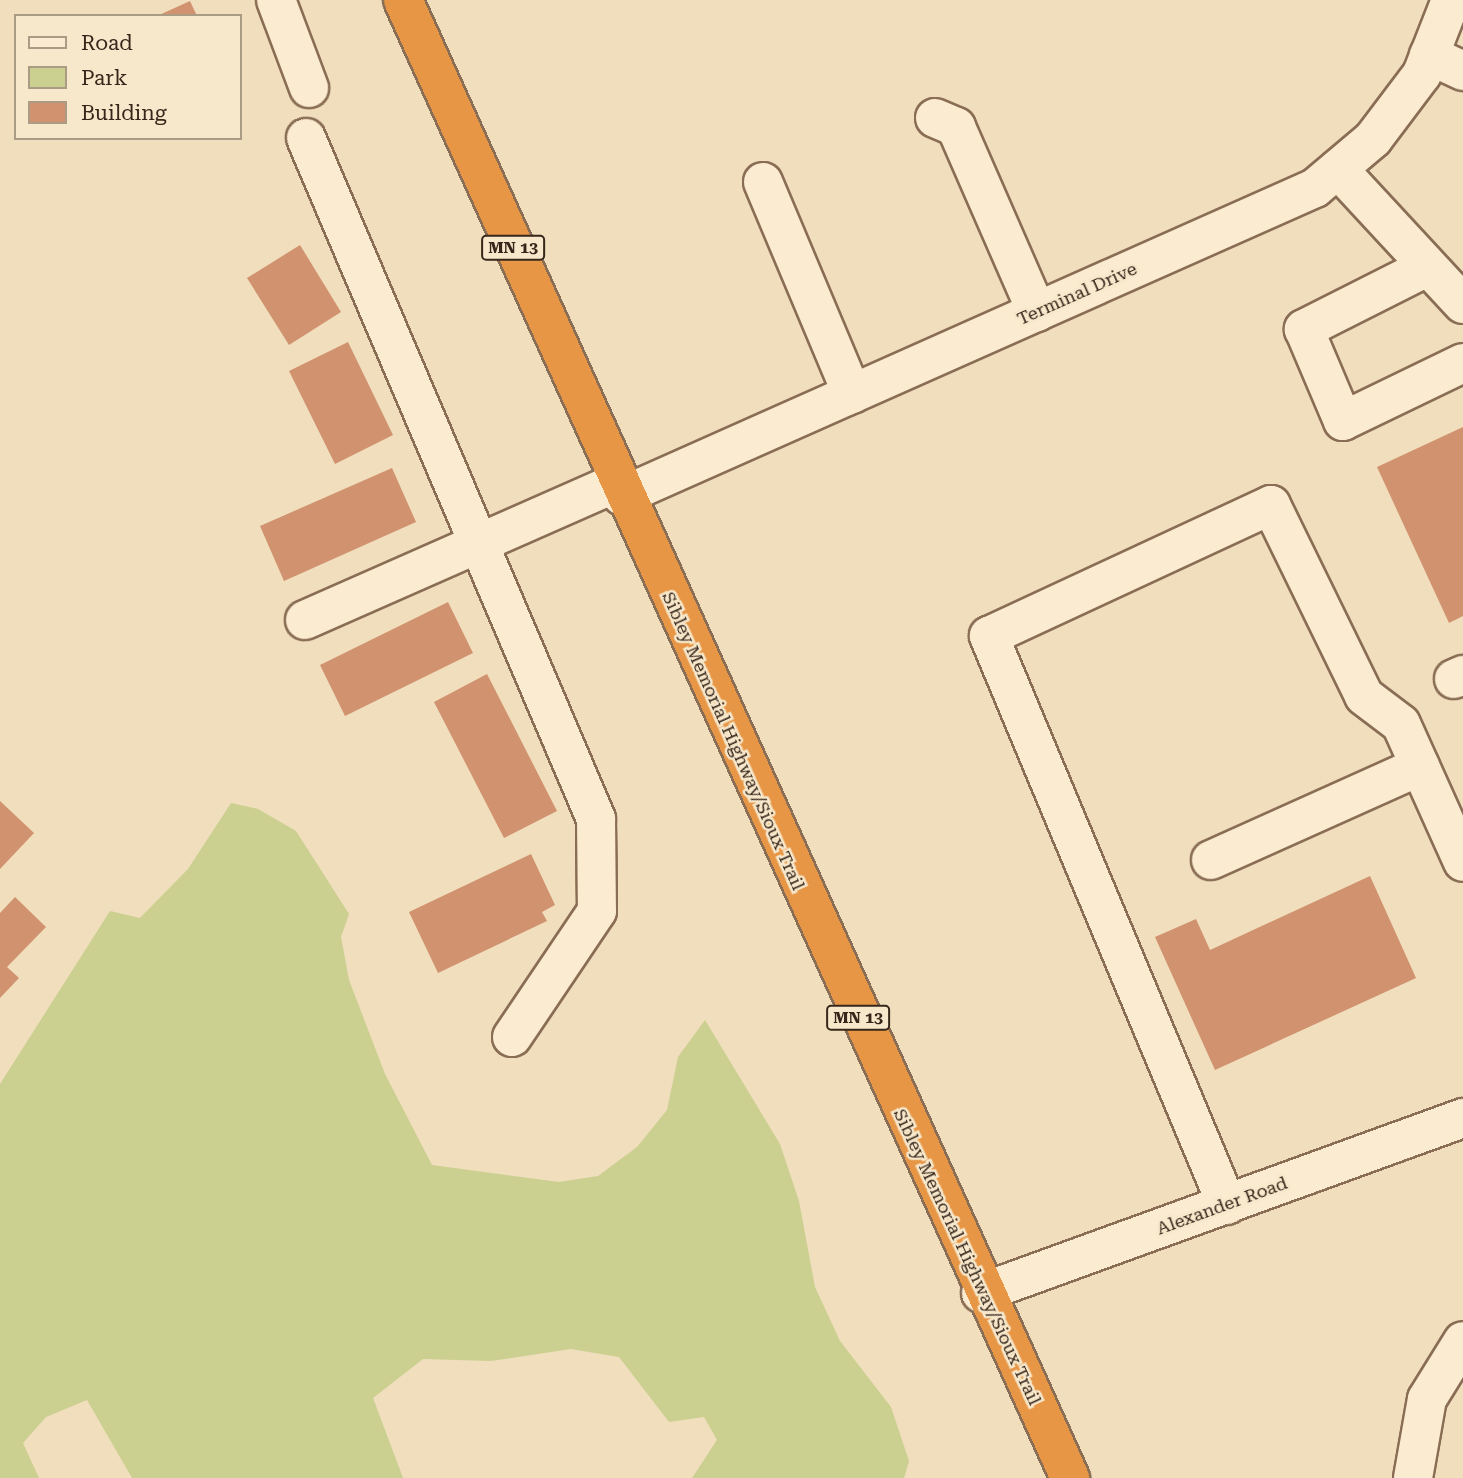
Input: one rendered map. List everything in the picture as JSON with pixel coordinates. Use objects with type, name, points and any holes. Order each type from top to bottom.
[{"type":"highway","name":"Sibley Memorial Highway/Sioux Trail","points":[[403,0],[619,489],[981,1293],[1070,1478]]},
{"type":"street","points":[[276,0],[309,88]]},
{"type":"street","name":"Terminal Drive","points":[[305,620],[484,541],[852,394],[1315,188],[1373,139],[1446,63],[1451,0]]},
{"type":"street","points":[[935,118],[956,127],[1037,312]]},
{"type":"street","points":[[306,138],[484,541],[597,819],[597,911],[512,1037]]},
{"type":"street","points":[[1338,170],[1425,268],[1463,304]]},
{"type":"street","points":[[763,182],[852,394]]},
{"type":"street","points":[[1425,268],[1304,329],[1343,421],[1463,363]]},
{"type":"street","points":[[1227,1205],[989,636],[1271,505],[1364,696],[1401,724],[1463,862]]},
{"type":"street","points":[[1211,860],[1420,766]]},
{"type":"street","name":"Alexander Road","points":[[981,1293],[1463,1118]]},
{"type":"street","points":[[1413,1478],[1427,1399],[1463,1341]]},
{"type":"green space","points":[[231,803],[258,809],[296,831],[349,914],[341,937],[349,980],[385,1074],[432,1165],[559,1182],[598,1176],[637,1147],[667,1110],[678,1057],[705,1020],[780,1144],[799,1201],[815,1287],[840,1341],[891,1407],[909,1461],[904,1478],[692,1478],[717,1440],[704,1417],[669,1422],[619,1357],[571,1349],[491,1361],[423,1359],[373,1398],[403,1478],[132,1478],[87,1400],[46,1417],[23,1443],[39,1478],[0,1478],[0,1084],[110,911],[140,918],[188,869]]},
{"type":"building","points":[[190,1],[196,14],[161,14]]},
{"type":"building","points":[[300,245],[341,312],[289,345],[247,278]]},
{"type":"building","points":[[348,342],[393,435],[335,464],[289,371]]},
{"type":"building","points":[[1463,427],[1463,616],[1449,623],[1377,467]]},
{"type":"building","points":[[392,468],[416,522],[284,581],[260,526]]},
{"type":"building","points":[[448,602],[473,653],[345,716],[320,665]]},
{"type":"building","points":[[487,674],[557,811],[504,838],[434,702]]},
{"type":"building","points":[[0,801],[34,833],[0,869]]},
{"type":"building","points":[[531,854],[555,905],[542,912],[547,921],[438,973],[409,912]]},
{"type":"building","points":[[1370,876],[1416,978],[1215,1070],[1155,937],[1196,919],[1210,950]]},
{"type":"building","points":[[15,897],[46,927],[7,967],[19,978],[0,998],[0,913]]}]
